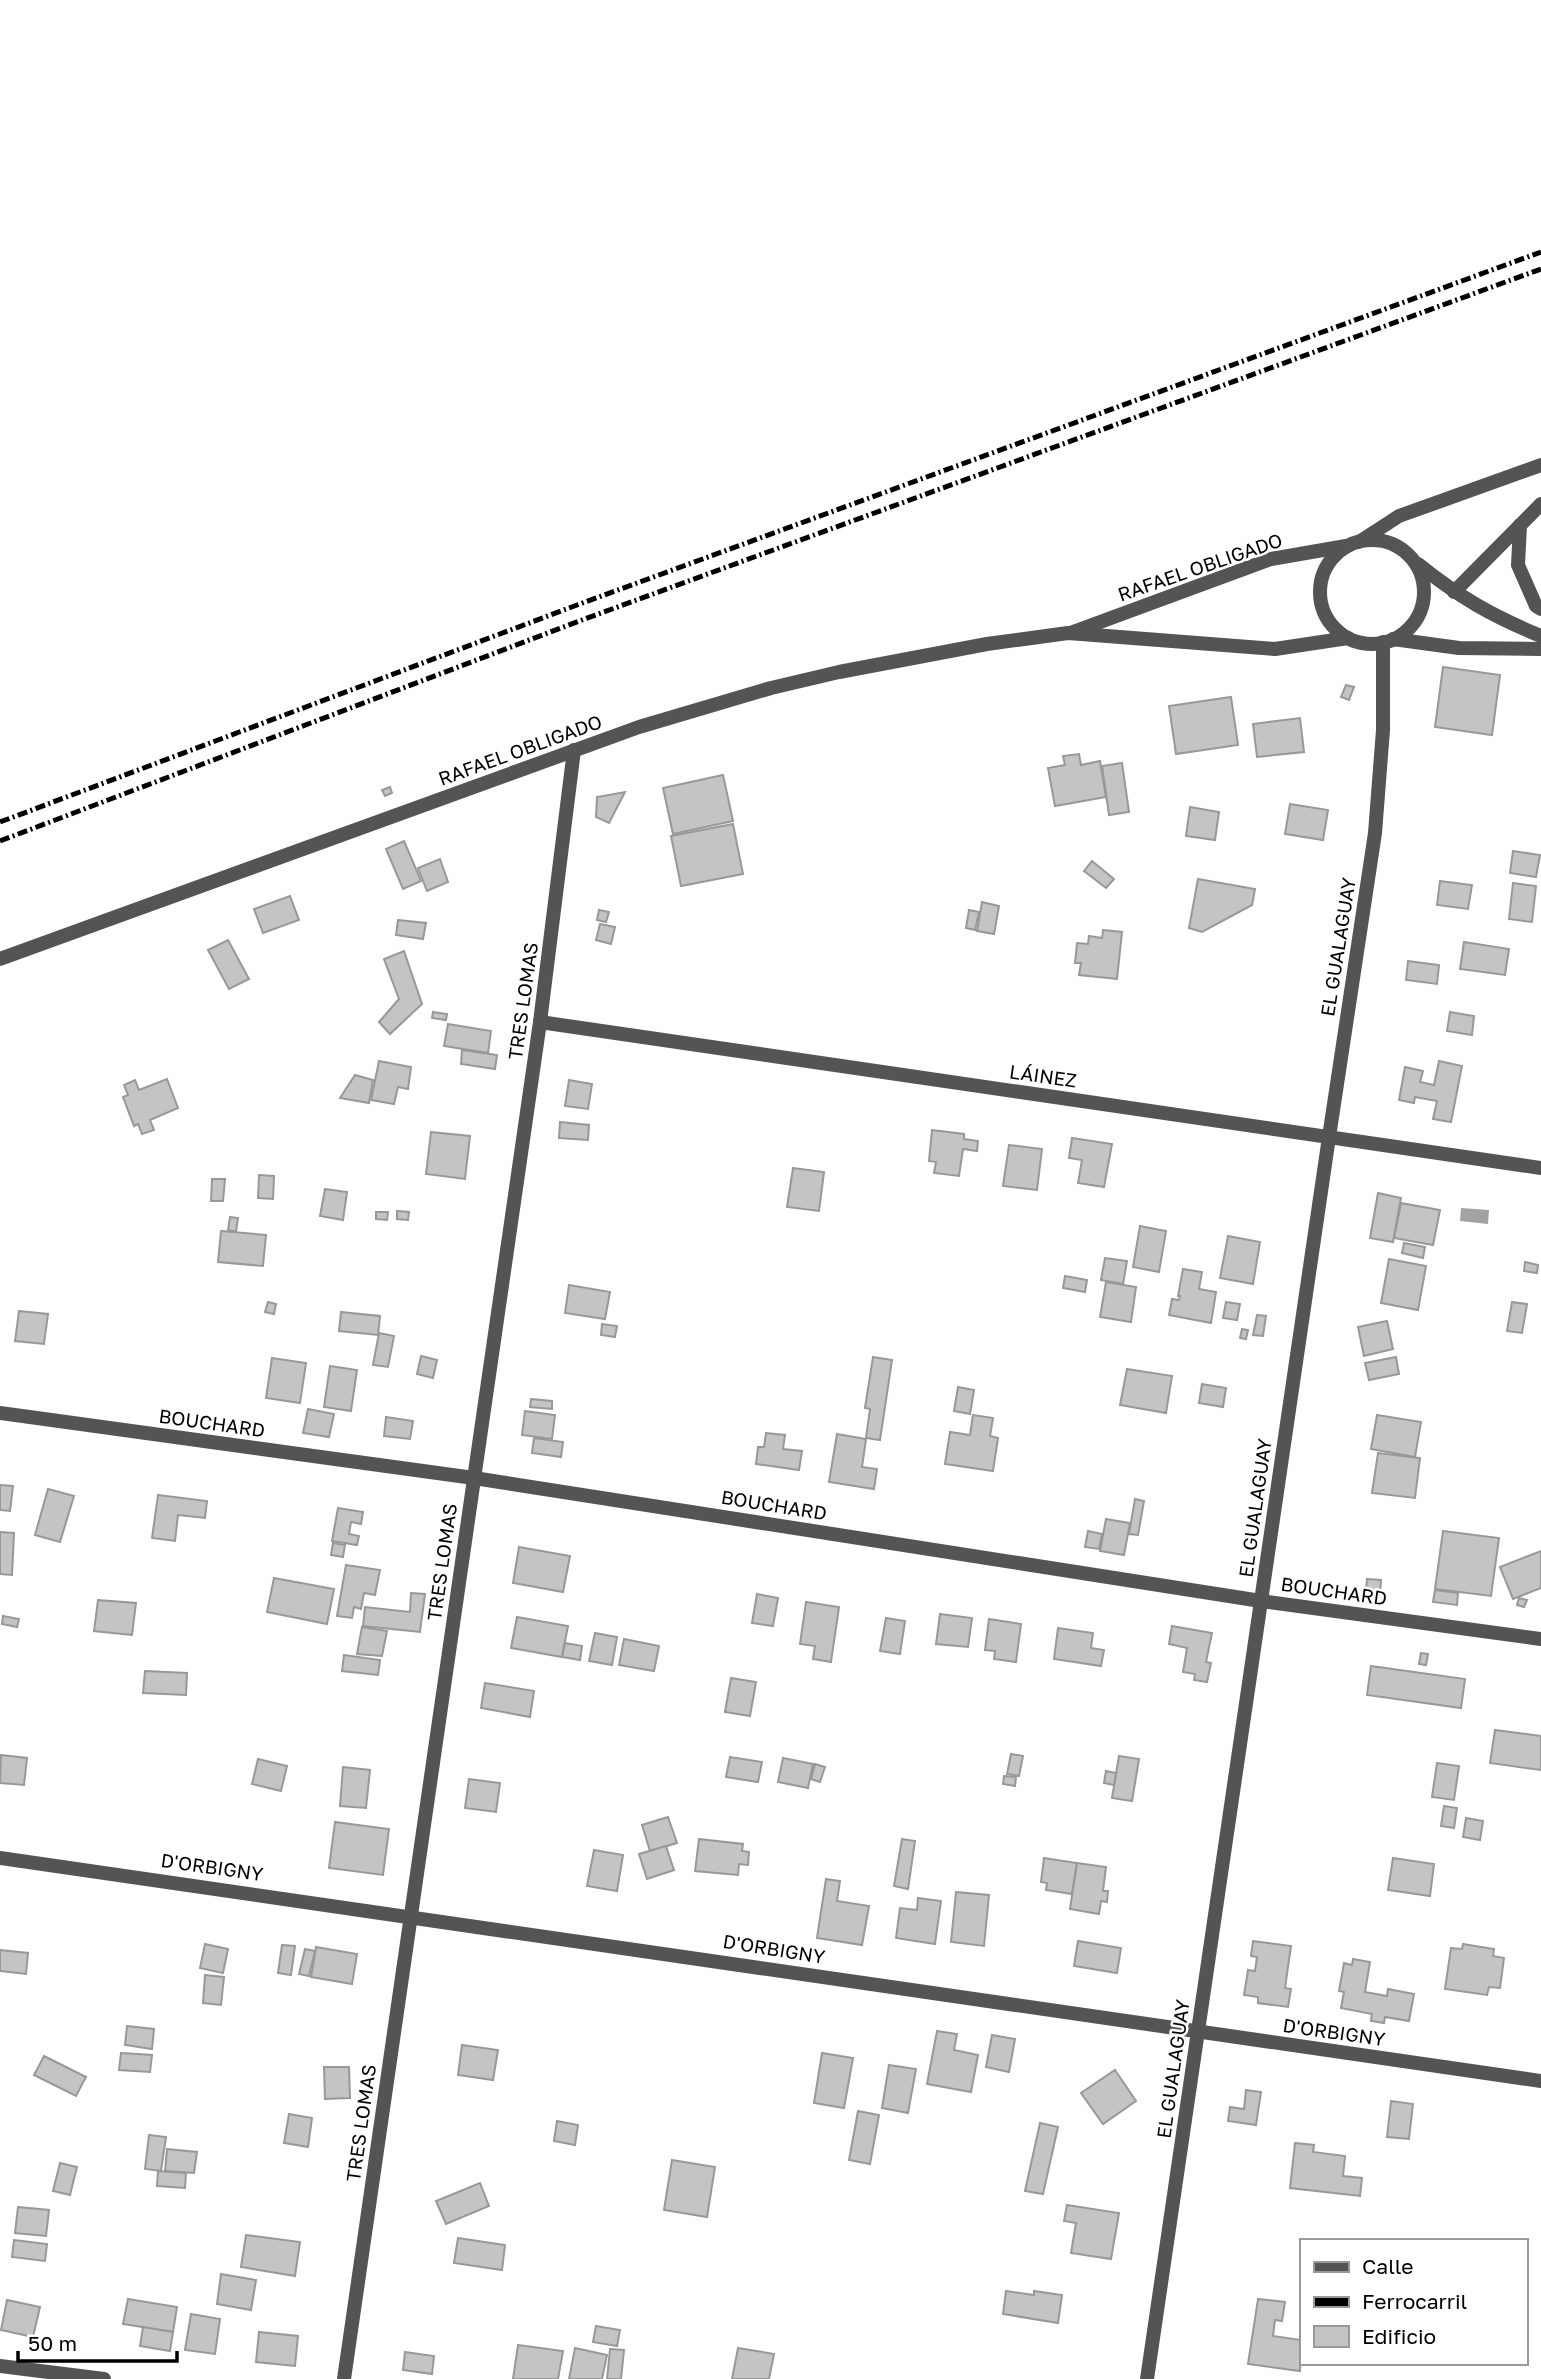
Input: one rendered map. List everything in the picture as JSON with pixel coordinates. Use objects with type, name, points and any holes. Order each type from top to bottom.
[{"type":"street","points":[[1541,465],[1399,516],[1353,544],[1330,562],[1321,584],[1321,596],[1329,619],[1348,638],[1372,643],[1388,640],[1459,648],[1541,649]]},
{"type":"street","points":[[1454,592],[1541,504]]},
{"type":"street","points":[[1520,525],[1518,565],[1536,606],[1541,609]]},
{"type":"street","points":[[1353,544],[1378,540],[1388,542],[1407,553],[1454,592],[1477,607],[1541,636]]},
{"type":"street","name":"RAFAEL OBLIGADO","points":[[1068,634],[1271,559],[1353,544]]},
{"type":"street","points":[[1388,640],[1410,627],[1420,610],[1425,591],[1423,579],[1414,561]]},
{"type":"street","name":"RAFAEL OBLIGADO","points":[[0,959],[574,750],[705,707],[839,672],[987,644],[1068,634],[1275,649],[1348,638]]},
{"type":"street","name":"EL GUALAGUAY","points":[[1147,2379],[1375,833],[1388,640]]},
{"type":"street","name":"TRES LOMAS","points":[[344,2379],[540,1022],[574,750]]},
{"type":"street","name":"LÁINEZ","points":[[540,1022],[1541,1168]]},
{"type":"street","name":"BOUCHARD","points":[[0,1413],[474,1478],[1261,1601],[1541,1639]]},
{"type":"street","name":"D'ORBIGNY","points":[[0,1858],[411,1914],[1541,2081]]},
{"type":"street","points":[[0,2366],[104,2379]]},
{"type":"shaded area","points":[[1461,1208],[1489,1210],[1488,1224],[1460,1221]]},
{"type":"building","points":[[1443,667],[1500,675],[1492,735],[1435,727]]},
{"type":"building","points":[[1346,685],[1354,687],[1349,700],[1341,697]]},
{"type":"building","points":[[1231,697],[1238,745],[1176,754],[1169,706]]},
{"type":"building","points":[[1300,718],[1304,752],[1257,757],[1253,724]]},
{"type":"building","points":[[1079,754],[1081,765],[1100,761],[1106,797],[1055,806],[1048,768],[1065,765],[1063,756]]},
{"type":"building","points":[[1122,763],[1129,812],[1109,815],[1102,766]]},
{"type":"building","points":[[723,775],[733,821],[673,834],[663,788]]},
{"type":"building","points":[[390,787],[392,793],[385,796],[382,790]]},
{"type":"building","points":[[625,792],[609,823],[596,817],[597,797]]},
{"type":"building","points":[[1290,804],[1328,810],[1323,840],[1285,834]]},
{"type":"building","points":[[1190,807],[1219,812],[1215,840],[1186,836]]},
{"type":"building","points":[[733,824],[743,874],[681,886],[671,836]]},
{"type":"building","points":[[404,841],[421,881],[403,889],[386,849]]},
{"type":"building","points":[[1513,851],[1540,855],[1536,877],[1510,873]]},
{"type":"building","points":[[440,859],[448,882],[427,891],[418,868]]},
{"type":"building","points":[[1092,861],[1114,879],[1106,888],[1084,871]]},
{"type":"building","points":[[1198,879],[1255,889],[1252,905],[1202,932],[1189,928]]},
{"type":"building","points":[[1440,881],[1472,885],[1468,909],[1437,905]]},
{"type":"building","points":[[1513,883],[1536,886],[1532,922],[1509,919]]},
{"type":"building","points":[[290,896],[299,920],[263,933],[254,909]]},
{"type":"building","points":[[982,902],[999,906],[994,934],[977,931]]},
{"type":"building","points":[[599,910],[609,912],[606,922],[597,920]]},
{"type":"building","points":[[969,910],[979,912],[975,930],[966,928]]},
{"type":"building","points":[[398,920],[426,923],[423,939],[396,935]]},
{"type":"building","points":[[600,924],[615,927],[611,944],[596,940]]},
{"type":"building","points":[[1103,930],[1122,932],[1117,979],[1079,975],[1081,963],[1075,963],[1077,943],[1088,944],[1089,936],[1102,938]]},
{"type":"building","points":[[228,940],[249,979],[229,989],[208,950]]},
{"type":"building","points":[[1464,942],[1509,949],[1505,975],[1460,969]]},
{"type":"building","points":[[404,951],[422,1004],[390,1034],[379,1022],[399,999],[384,959]]},
{"type":"building","points":[[1408,961],[1439,965],[1437,984],[1406,980]]},
{"type":"building","points":[[433,1012],[447,1014],[446,1020],[432,1018]]},
{"type":"building","points":[[1450,1012],[1474,1016],[1472,1035],[1447,1031]]},
{"type":"building","points":[[448,1024],[491,1031],[488,1053],[444,1046]]},
{"type":"building","points":[[462,1050],[497,1055],[495,1069],[461,1064]]},
{"type":"building","points":[[379,1061],[411,1067],[408,1089],[398,1087],[394,1104],[371,1100]]},
{"type":"building","points":[[1439,1061],[1462,1066],[1451,1122],[1433,1119],[1437,1101],[1415,1097],[1414,1103],[1399,1100],[1405,1067],[1423,1071],[1420,1082],[1434,1085]]},
{"type":"building","points":[[355,1075],[373,1080],[369,1103],[340,1098]]},
{"type":"building","points":[[167,1079],[178,1108],[150,1120],[154,1130],[142,1134],[138,1124],[134,1126],[123,1097],[128,1095],[124,1085],[135,1080],[139,1090]]},
{"type":"building","points":[[569,1080],[592,1084],[588,1109],[565,1106]]},
{"type":"building","points":[[560,1122],[589,1125],[588,1140],[559,1138]]},
{"type":"building","points":[[932,1130],[964,1134],[964,1139],[978,1141],[977,1151],[963,1149],[959,1176],[934,1173],[936,1162],[929,1161]]},
{"type":"building","points":[[431,1132],[470,1136],[465,1179],[426,1174]]},
{"type":"building","points":[[1072,1138],[1112,1144],[1104,1187],[1078,1183],[1082,1160],[1069,1158]]},
{"type":"building","points":[[1009,1145],[1042,1149],[1037,1190],[1003,1186]]},
{"type":"building","points":[[793,1168],[824,1172],[819,1211],[787,1207]]},
{"type":"building","points":[[259,1175],[274,1176],[273,1199],[258,1198]]},
{"type":"building","points":[[212,1179],[225,1179],[223,1201],[211,1201]]},
{"type":"building","points":[[325,1189],[347,1192],[343,1220],[320,1216]]},
{"type":"building","points":[[1378,1193],[1401,1198],[1393,1242],[1370,1238]]},
{"type":"building","points":[[1401,1203],[1440,1210],[1433,1245],[1394,1238]]},
{"type":"building","points":[[397,1211],[409,1212],[408,1220],[397,1219]]},
{"type":"building","points":[[376,1212],[388,1212],[387,1220],[376,1219]]},
{"type":"building","points":[[230,1217],[238,1218],[236,1232],[228,1230]]},
{"type":"building","points":[[1140,1226],[1166,1231],[1159,1272],[1133,1267]]},
{"type":"building","points":[[221,1231],[266,1235],[263,1266],[218,1262]]},
{"type":"building","points":[[1228,1236],[1260,1242],[1253,1284],[1220,1278]]},
{"type":"building","points":[[1404,1243],[1425,1247],[1423,1258],[1402,1253]]},
{"type":"building","points":[[1105,1258],[1127,1261],[1123,1284],[1101,1280]]},
{"type":"building","points":[[1389,1259],[1426,1266],[1418,1310],[1381,1303]]},
{"type":"building","points":[[1525,1262],[1538,1265],[1537,1273],[1524,1271]]},
{"type":"building","points":[[1183,1269],[1202,1272],[1199,1289],[1216,1292],[1211,1323],[1169,1315],[1172,1299],[1179,1300]]},
{"type":"building","points":[[1065,1276],[1087,1280],[1085,1292],[1063,1288]]},
{"type":"building","points":[[1106,1282],[1136,1287],[1131,1322],[1100,1317]]},
{"type":"building","points":[[569,1285],[610,1292],[605,1319],[565,1313]]},
{"type":"building","points":[[268,1302],[276,1304],[274,1314],[265,1312]]},
{"type":"building","points":[[1226,1302],[1240,1304],[1237,1320],[1223,1318]]},
{"type":"building","points":[[1512,1302],[1527,1304],[1522,1333],[1507,1331]]},
{"type":"building","points":[[19,1311],[48,1314],[44,1344],[15,1341]]},
{"type":"building","points":[[341,1312],[380,1316],[378,1335],[339,1331]]},
{"type":"building","points":[[1257,1315],[1266,1316],[1263,1336],[1253,1335]]},
{"type":"building","points":[[1387,1321],[1393,1349],[1364,1356],[1358,1327]]},
{"type":"building","points":[[602,1324],[617,1326],[615,1337],[601,1335]]},
{"type":"building","points":[[1242,1329],[1248,1330],[1246,1339],[1240,1338]]},
{"type":"building","points":[[379,1333],[394,1336],[388,1367],[373,1365]]},
{"type":"building","points":[[421,1356],[437,1360],[433,1378],[417,1374]]},
{"type":"building","points":[[873,1357],[892,1360],[880,1440],[866,1438],[870,1409],[865,1408]]},
{"type":"building","points":[[1396,1357],[1399,1374],[1369,1380],[1365,1363]]},
{"type":"building","points":[[272,1358],[306,1363],[300,1403],[266,1398]]},
{"type":"building","points":[[330,1366],[357,1370],[351,1411],[324,1407]]},
{"type":"building","points":[[1127,1369],[1172,1376],[1166,1413],[1120,1405]]},
{"type":"building","points":[[1202,1384],[1226,1388],[1223,1407],[1199,1403]]},
{"type":"building","points":[[958,1387],[974,1390],[970,1414],[954,1411]]},
{"type":"building","points":[[531,1399],[552,1401],[552,1409],[530,1407]]},
{"type":"building","points":[[308,1409],[334,1414],[329,1437],[303,1433]]},
{"type":"building","points":[[525,1411],[555,1415],[552,1439],[522,1435]]},
{"type":"building","points":[[973,1415],[993,1418],[990,1436],[998,1438],[993,1471],[945,1464],[950,1432],[970,1435]]},
{"type":"building","points":[[1377,1415],[1421,1422],[1415,1457],[1371,1449]]},
{"type":"building","points":[[386,1417],[413,1421],[410,1439],[384,1436]]},
{"type":"building","points":[[766,1433],[785,1435],[783,1449],[802,1451],[799,1470],[756,1464],[758,1447],[764,1447]]},
{"type":"building","points":[[837,1434],[866,1439],[862,1467],[877,1469],[874,1489],[829,1482]]},
{"type":"building","points":[[534,1438],[563,1442],[561,1457],[532,1453]]},
{"type":"building","points":[[1378,1453],[1420,1458],[1415,1498],[1372,1493]]},
{"type":"building","points":[[0,1485],[13,1486],[10,1511],[0,1510]]},
{"type":"building","points":[[48,1489],[74,1496],[60,1542],[35,1535]]},
{"type":"building","points":[[158,1495],[207,1501],[205,1518],[178,1515],[175,1541],[152,1538]]},
{"type":"building","points":[[1135,1499],[1144,1501],[1138,1535],[1129,1534]]},
{"type":"building","points":[[338,1508],[363,1512],[361,1524],[351,1522],[349,1534],[359,1536],[357,1545],[332,1541]]},
{"type":"building","points":[[1106,1519],[1130,1523],[1124,1555],[1100,1551]]},
{"type":"building","points":[[1088,1531],[1102,1534],[1099,1549],[1085,1547]]},
{"type":"building","points":[[1443,1531],[1499,1538],[1491,1596],[1435,1589]]},
{"type":"building","points":[[0,1532],[14,1533],[12,1575],[0,1574]]},
{"type":"building","points":[[333,1543],[345,1545],[343,1557],[331,1555]]},
{"type":"building","points":[[519,1547],[570,1556],[563,1592],[513,1583]]},
{"type":"building","points":[[1541,1551],[1541,1588],[1513,1599],[1500,1567]]},
{"type":"building","points":[[346,1565],[380,1570],[375,1595],[364,1593],[361,1609],[354,1607],[352,1618],[337,1616]]},
{"type":"building","points":[[274,1578],[334,1589],[327,1624],[267,1612]]},
{"type":"building","points":[[1367,1579],[1381,1580],[1380,1594],[1366,1592]]},
{"type":"building","points":[[1435,1590],[1458,1593],[1457,1605],[1433,1602]]},
{"type":"building","points":[[411,1593],[425,1594],[420,1632],[363,1626],[365,1607],[410,1612]]},
{"type":"building","points":[[757,1594],[778,1598],[773,1626],[752,1623]]},
{"type":"building","points":[[1519,1598],[1527,1600],[1524,1607],[1517,1605]]},
{"type":"building","points":[[98,1600],[136,1603],[132,1635],[94,1631]]},
{"type":"building","points":[[806,1602],[839,1607],[831,1662],[813,1659],[815,1646],[800,1644]]},
{"type":"building","points":[[940,1614],[972,1618],[968,1647],[936,1644]]},
{"type":"building","points":[[3,1616],[19,1619],[17,1627],[2,1624]]},
{"type":"building","points":[[517,1617],[568,1626],[562,1657],[511,1648]]},
{"type":"building","points":[[886,1618],[905,1621],[900,1654],[880,1651]]},
{"type":"building","points":[[989,1619],[1021,1624],[1016,1662],[994,1659],[995,1651],[985,1650]]},
{"type":"building","points":[[1172,1626],[1212,1633],[1206,1662],[1211,1663],[1207,1682],[1194,1680],[1195,1674],[1183,1672],[1187,1648],[1169,1644]]},
{"type":"building","points":[[362,1627],[387,1631],[382,1656],[357,1654]]},
{"type":"building","points":[[1058,1628],[1093,1633],[1091,1648],[1104,1650],[1101,1666],[1054,1659]]},
{"type":"building","points":[[595,1633],[617,1637],[612,1665],[589,1661]]},
{"type":"building","points":[[624,1639],[659,1646],[654,1671],[619,1665]]},
{"type":"building","points":[[565,1643],[582,1646],[580,1660],[562,1657]]},
{"type":"building","points":[[1421,1653],[1428,1654],[1426,1665],[1419,1664]]},
{"type":"building","points":[[344,1655],[380,1660],[378,1675],[342,1671]]},
{"type":"building","points":[[1371,1666],[1465,1679],[1461,1708],[1367,1695]]},
{"type":"building","points":[[145,1671],[187,1673],[186,1695],[143,1693]]},
{"type":"building","points":[[731,1678],[756,1682],[750,1716],[725,1712]]},
{"type":"building","points":[[485,1683],[534,1691],[530,1717],[481,1708]]},
{"type":"building","points":[[1495,1730],[1541,1736],[1541,1770],[1490,1763]]},
{"type":"building","points":[[1011,1754],[1023,1756],[1019,1776],[1007,1774]]},
{"type":"building","points":[[1,1755],[27,1758],[24,1785],[0,1783]]},
{"type":"building","points":[[1119,1756],[1139,1759],[1132,1801],[1112,1798]]},
{"type":"building","points":[[730,1757],[762,1762],[758,1782],[726,1777]]},
{"type":"building","points":[[783,1758],[813,1764],[808,1788],[778,1782]]},
{"type":"building","points":[[258,1759],[287,1766],[281,1791],[252,1784]]},
{"type":"building","points":[[1437,1763],[1459,1766],[1454,1800],[1432,1797]]},
{"type":"building","points":[[815,1764],[825,1767],[820,1782],[811,1779]]},
{"type":"building","points":[[343,1767],[370,1770],[366,1808],[340,1806]]},
{"type":"building","points":[[1106,1771],[1116,1773],[1114,1785],[1104,1783]]},
{"type":"building","points":[[1004,1776],[1016,1777],[1015,1786],[1003,1784]]},
{"type":"building","points":[[469,1779],[500,1783],[496,1812],[465,1808]]},
{"type":"building","points":[[1444,1806],[1457,1808],[1454,1828],[1441,1826]]},
{"type":"building","points":[[668,1817],[677,1843],[650,1851],[642,1825]]},
{"type":"building","points":[[1466,1818],[1483,1821],[1480,1840],[1463,1837]]},
{"type":"building","points":[[335,1822],[389,1829],[383,1875],[329,1868]]},
{"type":"building","points":[[699,1839],[743,1844],[742,1851],[749,1852],[748,1865],[739,1864],[738,1875],[695,1871]]},
{"type":"building","points":[[902,1839],[915,1841],[908,1889],[894,1886]]},
{"type":"building","points":[[666,1846],[674,1870],[647,1879],[639,1854]]},
{"type":"building","points":[[594,1850],[623,1855],[617,1891],[587,1886]]},
{"type":"building","points":[[1044,1858],[1077,1863],[1072,1894],[1046,1890],[1047,1883],[1041,1882]]},
{"type":"building","points":[[1393,1858],[1434,1864],[1430,1896],[1388,1890]]},
{"type":"building","points":[[1077,1863],[1106,1867],[1103,1891],[1108,1891],[1107,1902],[1101,1901],[1099,1914],[1070,1909]]},
{"type":"building","points":[[826,1879],[840,1881],[837,1901],[869,1906],[862,1945],[817,1938]]},
{"type":"building","points":[[956,1892],[989,1895],[984,1946],[951,1942]]},
{"type":"building","points":[[918,1898],[941,1901],[935,1944],[896,1938],[900,1908],[917,1910]]},
{"type":"building","points":[[1078,1941],[1121,1948],[1117,1973],[1074,1966]]},
{"type":"building","points":[[1253,1941],[1291,1946],[1285,1988],[1291,1989],[1288,2007],[1258,2003],[1258,1997],[1244,1995],[1248,1970],[1255,1971],[1257,1957],[1251,1956]]},
{"type":"building","points":[[205,1944],[228,1949],[223,1973],[200,1968]]},
{"type":"building","points":[[1463,1944],[1494,1949],[1493,1956],[1504,1958],[1500,1988],[1489,1987],[1487,1995],[1445,1989],[1451,1948],[1462,1949]]},
{"type":"building","points":[[282,1945],[295,1946],[291,1975],[278,1973]]},
{"type":"building","points":[[316,1947],[357,1954],[352,1984],[311,1977]]},
{"type":"building","points":[[305,1949],[315,1951],[309,1976],[299,1974]]},
{"type":"building","points":[[0,1950],[28,1953],[26,1974],[0,1971]]},
{"type":"building","points":[[1353,1959],[1370,1962],[1365,1992],[1387,1996],[1388,1989],[1414,1994],[1409,2021],[1385,2017],[1384,2023],[1371,2021],[1372,2014],[1341,2008],[1344,1992],[1339,1991],[1344,1963],[1352,1965]]},
{"type":"building","points":[[205,1975],[224,1977],[221,2005],[203,2003]]},
{"type":"building","points":[[127,2026],[154,2029],[152,2049],[125,2045]]},
{"type":"building","points":[[937,2031],[957,2034],[954,2050],[978,2055],[971,2092],[927,2084]]},
{"type":"building","points":[[992,2035],[1015,2039],[1009,2072],[986,2067]]},
{"type":"building","points":[[462,2045],[498,2050],[493,2080],[458,2075]]},
{"type":"building","points":[[121,2053],[152,2055],[150,2072],[119,2070]]},
{"type":"building","points":[[822,2053],[853,2058],[844,2108],[814,2103]]},
{"type":"building","points":[[44,2056],[86,2077],[76,2096],[34,2075]]},
{"type":"building","points":[[889,2065],[916,2069],[908,2113],[882,2108]]},
{"type":"building","points":[[324,2067],[349,2067],[350,2098],[325,2099]]},
{"type":"building","points":[[1115,2070],[1136,2101],[1103,2124],[1081,2093]]},
{"type":"building","points":[[1246,2090],[1261,2092],[1256,2125],[1228,2121],[1230,2107],[1244,2109]]},
{"type":"building","points":[[1391,2101],[1413,2104],[1409,2139],[1387,2137]]},
{"type":"building","points":[[858,2111],[879,2115],[870,2164],[849,2160]]},
{"type":"building","points":[[289,2114],[312,2118],[308,2147],[284,2143]]},
{"type":"building","points":[[557,2121],[578,2125],[575,2145],[554,2141]]},
{"type":"building","points":[[1040,2123],[1058,2127],[1043,2194],[1025,2191]]},
{"type":"building","points":[[149,2135],[166,2137],[161,2171],[145,2169]]},
{"type":"building","points":[[1295,2143],[1314,2145],[1313,2152],[1345,2156],[1343,2176],[1362,2178],[1360,2196],[1290,2188]]},
{"type":"building","points":[[167,2149],[197,2152],[194,2173],[165,2171]]},
{"type":"building","points":[[672,2160],[715,2167],[707,2217],[664,2210]]},
{"type":"building","points":[[60,2163],[77,2167],[70,2195],[53,2191]]},
{"type":"building","points":[[158,2171],[186,2173],[185,2188],[157,2186]]},
{"type":"building","points":[[480,2183],[489,2206],[446,2224],[436,2201]]},
{"type":"building","points":[[1067,2205],[1119,2213],[1111,2259],[1071,2253],[1076,2223],[1064,2221]]},
{"type":"building","points":[[18,2207],[49,2210],[46,2236],[15,2233]]},
{"type":"building","points":[[246,2235],[300,2242],[295,2276],[241,2267]]},
{"type":"building","points":[[458,2238],[505,2245],[502,2270],[454,2263]]},
{"type":"building","points":[[14,2240],[47,2244],[45,2261],[12,2257]]},
{"type":"building","points":[[221,2274],[256,2280],[251,2310],[217,2304]]},
{"type":"building","points":[[1006,2291],[1062,2295],[1058,2323],[1003,2314]]},
{"type":"building","points":[[128,2299],[177,2307],[173,2332],[123,2324]]},
{"type":"building","points":[[1258,2299],[1285,2302],[1282,2321],[1275,2320],[1273,2336],[1300,2340],[1300,2371],[1248,2364]]},
{"type":"building","points":[[7,2300],[40,2307],[33,2337],[1,2330]]},
{"type":"building","points":[[191,2314],[220,2319],[215,2354],[185,2350]]},
{"type":"building","points":[[596,2326],[620,2330],[617,2346],[593,2342]]},
{"type":"building","points":[[143,2327],[173,2332],[170,2351],[140,2346]]},
{"type":"building","points":[[259,2332],[298,2336],[295,2366],[256,2362]]},
{"type":"building","points":[[518,2345],[563,2351],[558,2379],[513,2379]]},
{"type":"building","points":[[575,2348],[607,2355],[602,2379],[569,2379]]},
{"type":"building","points":[[738,2348],[774,2354],[769,2379],[732,2379]]},
{"type":"building","points":[[610,2349],[624,2350],[621,2379],[607,2379]]},
{"type":"building","points":[[405,2352],[434,2356],[432,2374],[403,2370]]},
{"type":"railway","points":[[0,822],[577,605],[1541,252]]},
{"type":"railway","points":[[0,841],[582,620],[1541,269]]}]
